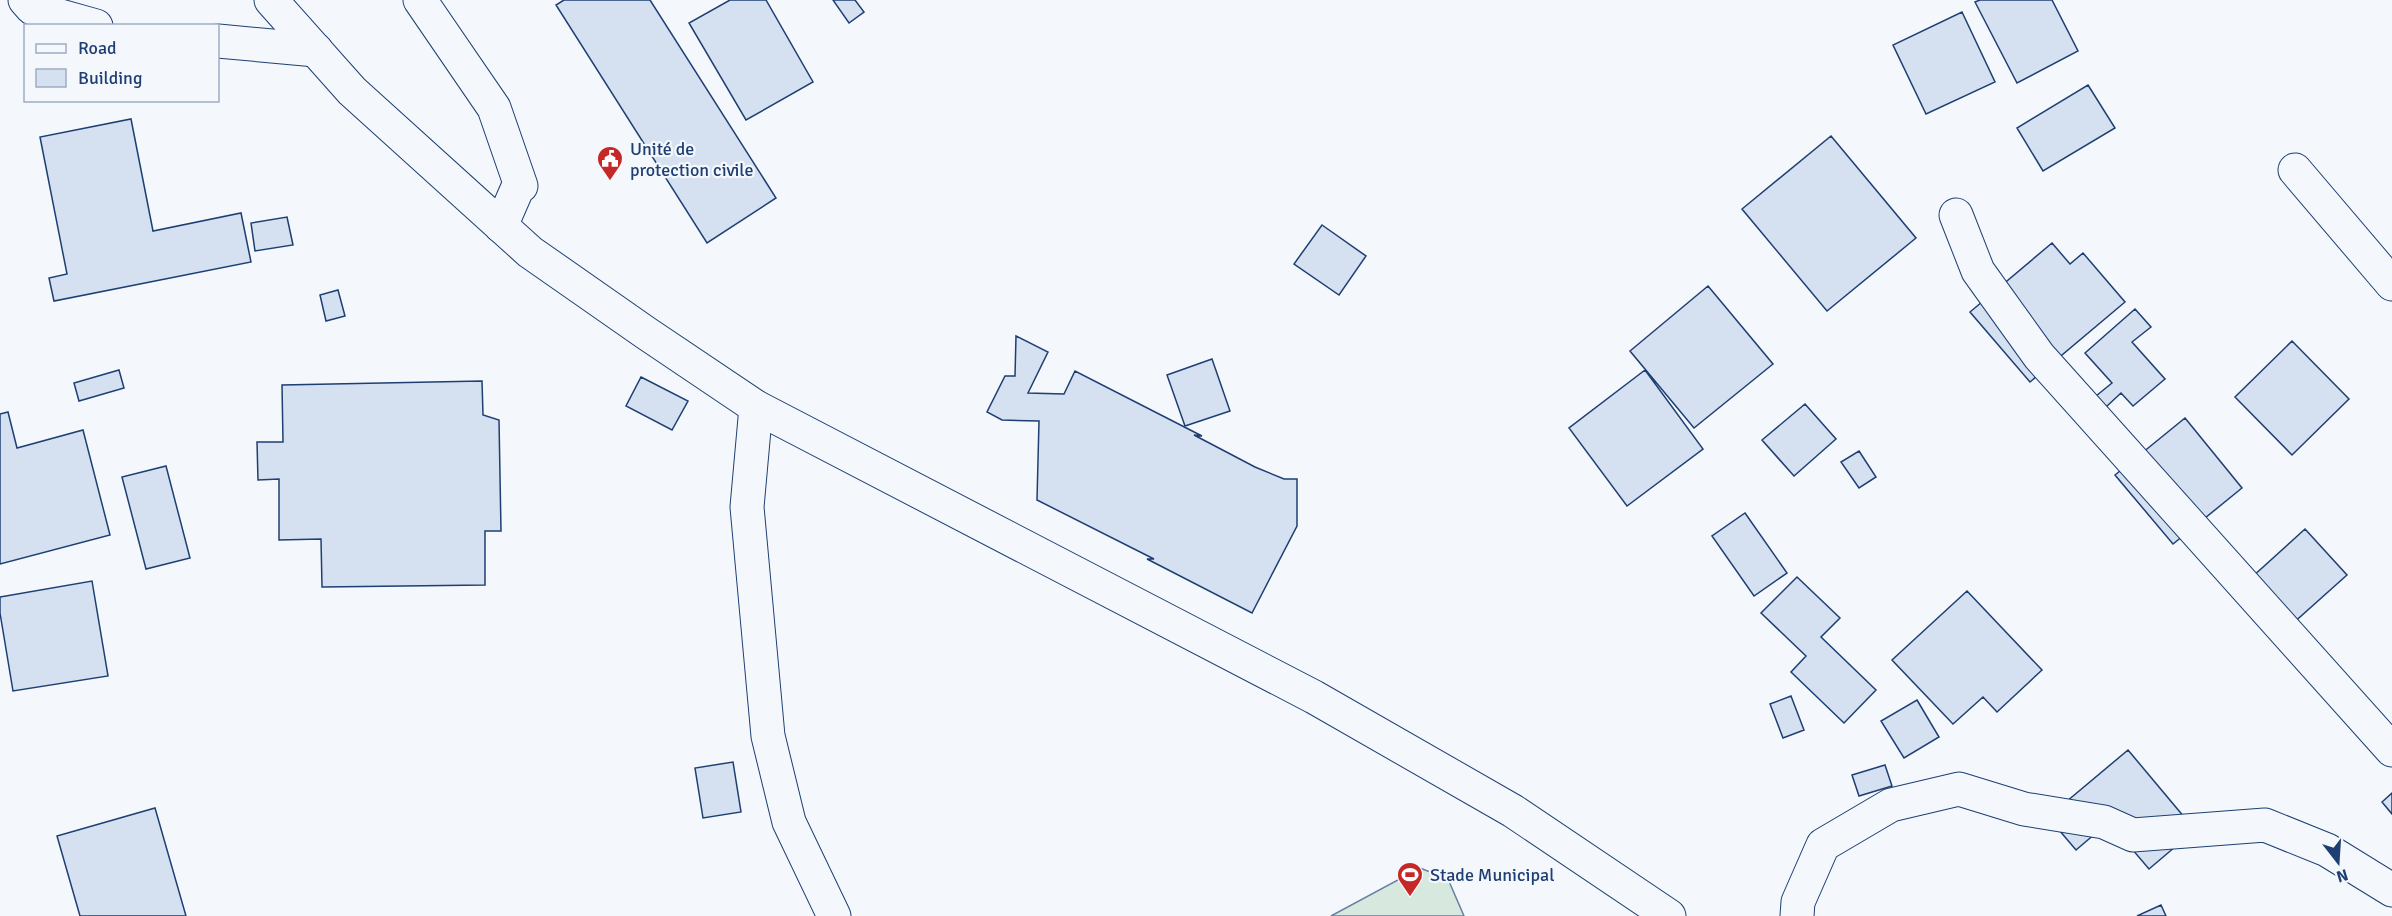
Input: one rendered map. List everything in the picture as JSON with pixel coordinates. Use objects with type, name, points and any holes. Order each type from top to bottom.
[{"type":"street","points":[[25,0],[32,8],[89,24]]},
{"type":"street","points":[[271,0],[352,91],[530,252],[756,407],[1314,697],[1513,811],[1669,916]]},
{"type":"street","points":[[420,0],[494,108],[521,186],[518,187],[501,226]]},
{"type":"street","points":[[219,41],[316,50]]},
{"type":"street","points":[[2295,170],[2392,284]]},
{"type":"street","points":[[1956,215],[1978,271],[2039,356],[2392,750]]},
{"type":"street","points":[[756,407],[747,507],[768,736],[789,822],[834,916]]},
{"type":"street","points":[[1797,916],[1798,902],[1823,845],[1891,805],[1959,789],[2024,809],[2104,822],[2133,835],[2265,825],[2327,850],[2392,890]]},
{"type":"shaded area","name":"Stade Municipal","points":[[1420,868],[1448,879],[1464,916],[1331,916]]},
{"type":"building","points":[[564,0],[650,0],[776,198],[707,243],[556,5]]},
{"type":"building","points":[[730,0],[766,0],[813,82],[746,120],[689,23]]},
{"type":"building","points":[[833,0],[855,0],[864,12],[849,23]]},
{"type":"building","points":[[1980,0],[2052,0],[2078,51],[2017,83],[1975,2]]},
{"type":"building","points":[[1962,12],[1995,82],[1926,114],[1893,45]]},
{"type":"building","points":[[2088,85],[2115,128],[2043,171],[2017,128]]},
{"type":"building","points":[[131,119],[153,231],[241,213],[251,262],[54,301],[49,278],[67,274],[40,137]]},
{"type":"building","points":[[1831,136],[1916,238],[1827,311],[1742,209]]},
{"type":"building","points":[[287,217],[293,245],[255,251],[251,223]]},
{"type":"building","points":[[1322,225],[1366,256],[1339,295],[1294,264]]},
{"type":"building","points":[[2052,243],[2070,264],[2083,253],[2125,302],[2030,382],[1970,312]]},
{"type":"building","points":[[1708,286],[1773,364],[1694,428],[1630,351]]},
{"type":"building","points":[[338,290],[345,316],[326,321],[320,295]]},
{"type":"building","points":[[2135,309],[2151,327],[2132,342],[2165,379],[2133,406],[2121,393],[2106,407],[2096,396],[2112,383],[2085,353]]},
{"type":"building","points":[[1016,336],[1048,352],[1028,393],[1064,394],[1075,371],[1202,436],[1194,435],[1255,467],[1284,479],[1297,479],[1297,526],[1252,613],[1147,559],[1154,559],[1037,500],[1039,421],[1002,420],[987,412],[1005,376],[1015,376]]},
{"type":"building","points":[[2292,341],[2349,399],[2292,455],[2235,397]]},
{"type":"building","points":[[1212,359],[1230,411],[1185,426],[1167,375]]},
{"type":"building","points":[[119,370],[124,388],[79,401],[74,383]]},
{"type":"building","points":[[1645,370],[1703,449],[1627,506],[1569,428]]},
{"type":"building","points":[[641,377],[688,401],[672,430],[626,406]]},
{"type":"building","points":[[482,381],[483,415],[499,420],[501,531],[485,531],[485,585],[322,587],[321,539],[279,540],[279,479],[258,480],[257,442],[283,442],[282,385]]},
{"type":"building","points":[[1805,404],[1836,439],[1794,476],[1762,440]]},
{"type":"building","points":[[8,412],[17,448],[83,430],[110,535],[0,564],[0,414]]},
{"type":"building","points":[[2185,418],[2242,488],[2173,544],[2115,475]]},
{"type":"building","points":[[1859,451],[1876,477],[1859,488],[1841,462]]},
{"type":"building","points":[[166,466],[190,558],[146,569],[122,477]]},
{"type":"building","points":[[1745,513],[1787,573],[1754,596],[1712,536]]},
{"type":"building","points":[[2305,529],[2347,575],[2282,633],[2241,587]]},
{"type":"building","points":[[1797,577],[1840,618],[1821,637],[1876,690],[1844,723],[1791,672],[1806,656],[1761,613]]},
{"type":"building","points":[[92,581],[108,676],[13,691],[0,613],[0,597]]},
{"type":"building","points":[[1967,591],[2042,670],[1997,712],[1983,697],[1953,724],[1892,660]]},
{"type":"building","points":[[1791,696],[1804,730],[1783,738],[1770,704]]},
{"type":"building","points":[[1917,700],[1939,737],[1904,758],[1881,721]]},
{"type":"building","points":[[2128,750],[2195,830],[2149,869],[2109,822],[2076,850],[2048,817]]},
{"type":"building","points":[[733,762],[741,812],[703,818],[695,768]]},
{"type":"building","points":[[1885,765],[1892,786],[1859,796],[1852,775]]},
{"type":"building","points":[[2392,793],[2392,814],[2382,802]]},
{"type":"building","points":[[155,808],[186,916],[80,916],[57,836]]},
{"type":"building","points":[[2161,905],[2166,916],[2137,916]]},
{"type":"place","name":"Unité de protection civile","points":[[610,182]]},
{"type":"place","name":"Stade Municipal","points":[[1410,898]]}]
